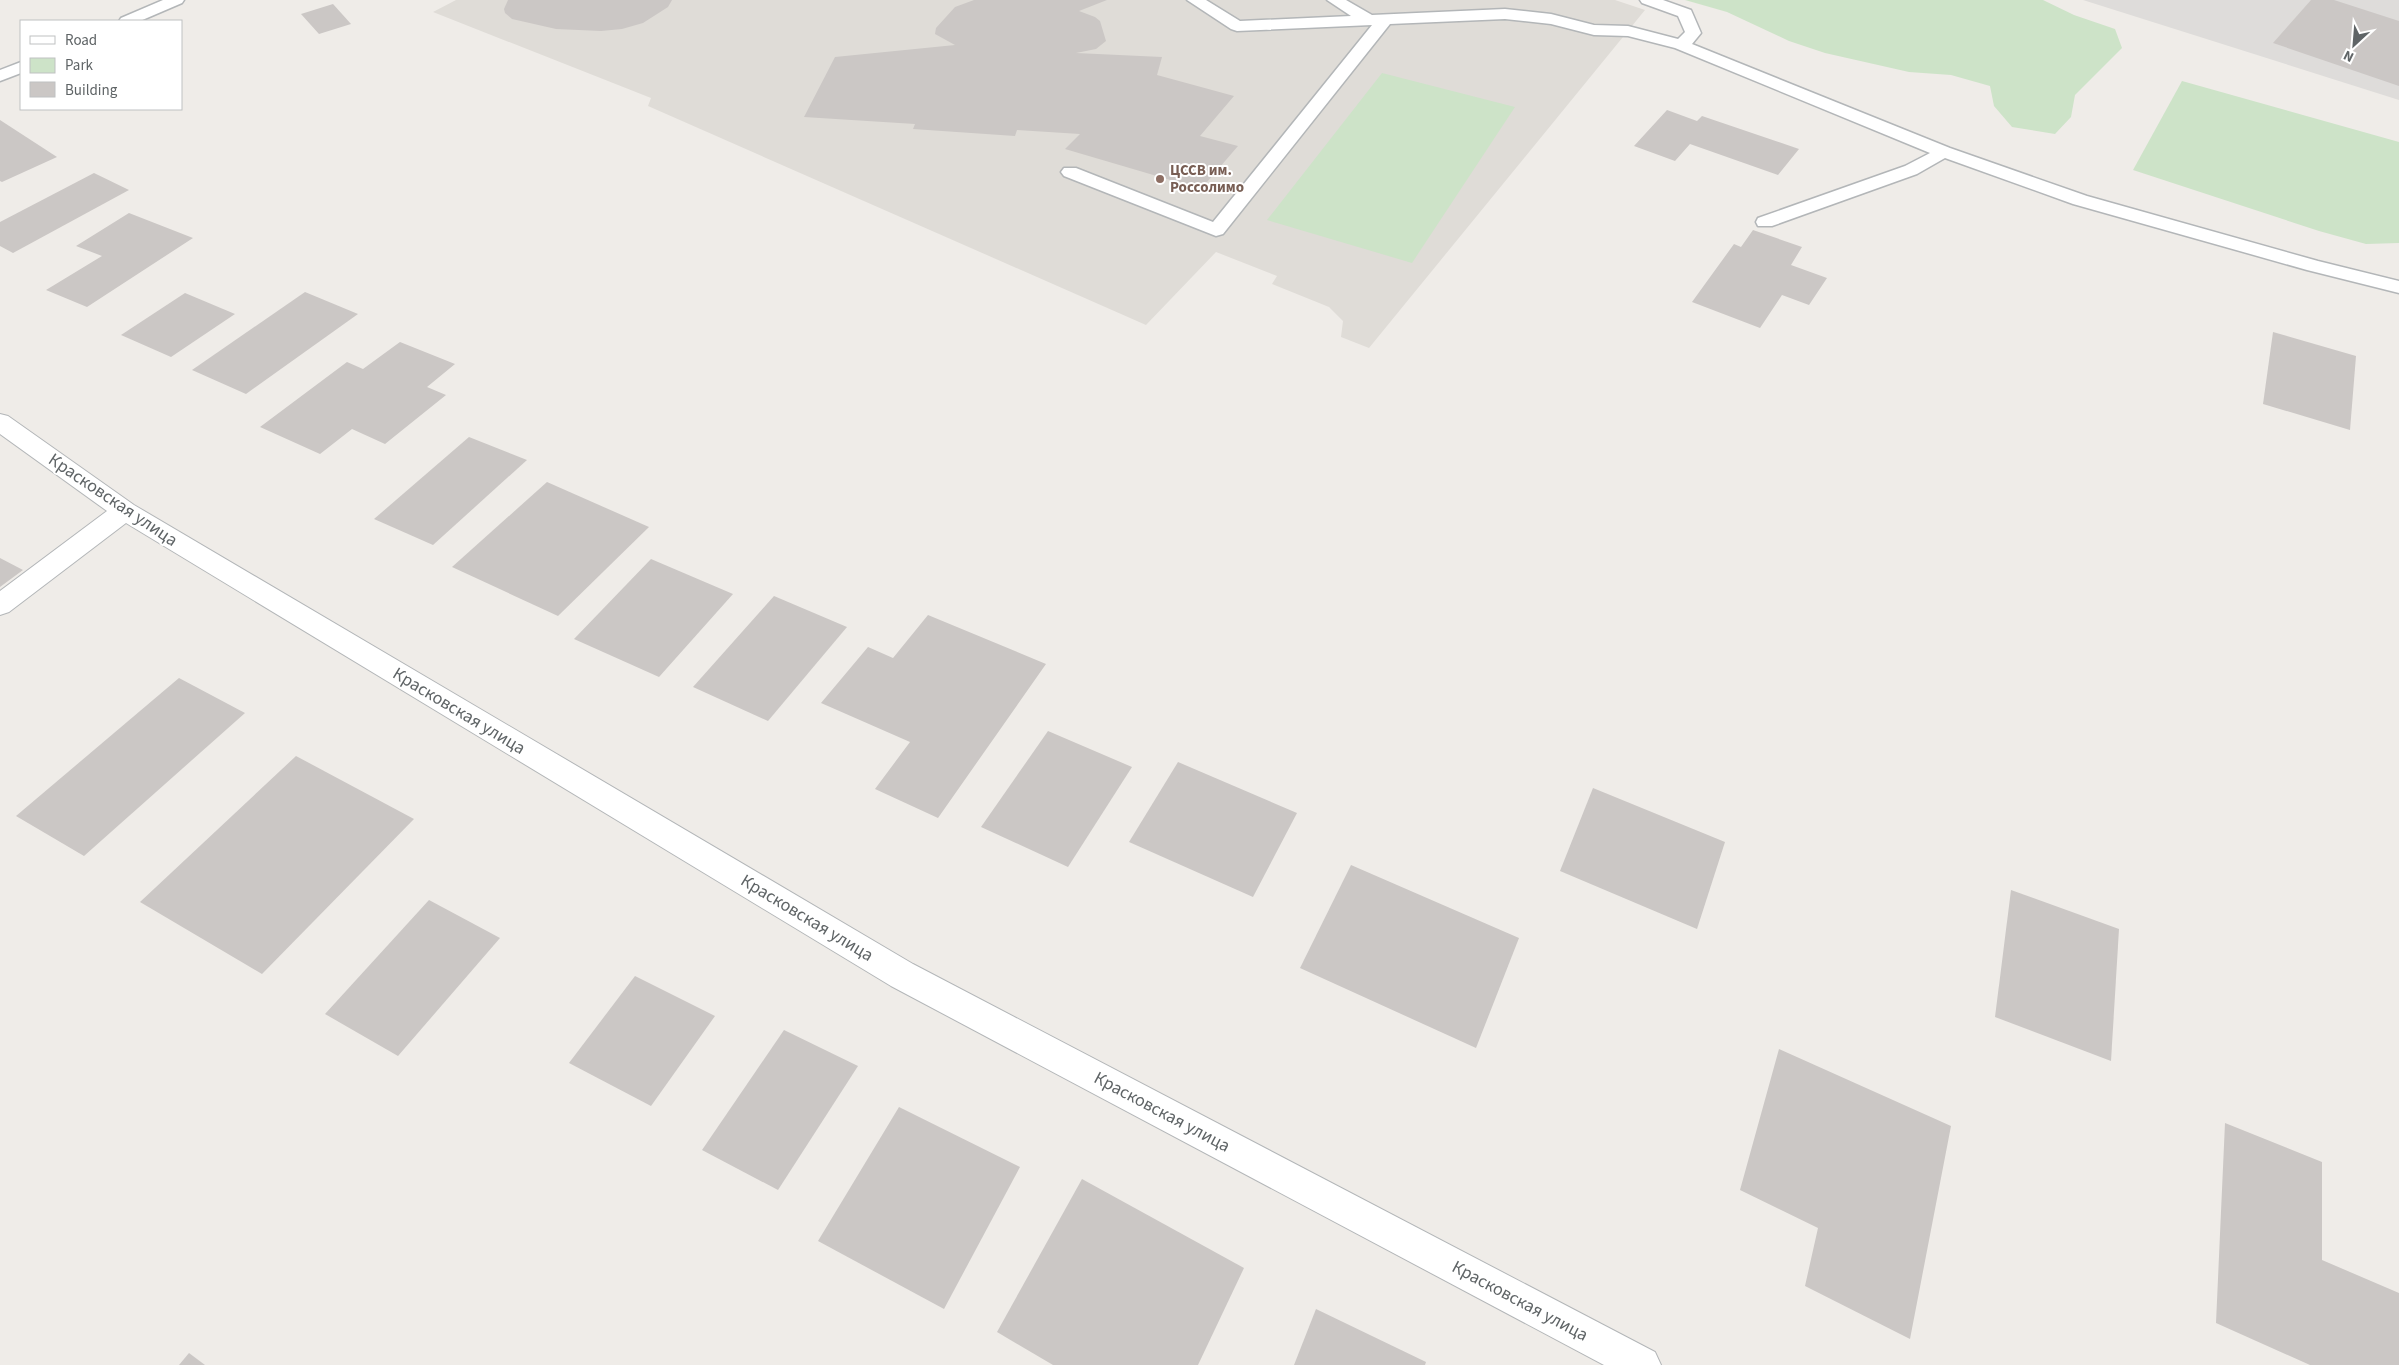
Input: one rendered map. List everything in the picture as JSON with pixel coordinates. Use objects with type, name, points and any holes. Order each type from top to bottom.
[{"type":"street","name":"Красковская улица","points":[[0,422],[125,511],[902,975],[1642,1365]]},
{"type":"street","points":[[0,605],[125,511]]},
{"type":"lane","points":[[129,20],[176,0]]},
{"type":"lane","points":[[1195,0],[1237,26],[1378,22],[1484,14],[1527,16],[1594,30],[1628,31],[1681,45],[1944,152],[2080,200],[2314,266],[2399,286]]},
{"type":"lane","points":[[1335,0],[1378,22]]},
{"type":"lane","points":[[1648,0],[1685,13],[1693,33],[1681,45]]},
{"type":"lane","points":[[1070,172],[1216,230],[1378,22]]},
{"type":"lane","points":[[0,76],[20,67]]},
{"type":"lane","points":[[1765,222],[1911,170],[1944,152]]},
{"type":"shaded area","name":"ЦССВ им. Россолимо","points":[[456,0],[1615,0],[1645,10],[1369,348],[1341,337],[1343,321],[1329,307],[1272,284],[1277,276],[1216,252],[1146,325],[648,106],[651,98],[433,12]]},
{"type":"shaded area","points":[[2083,0],[2399,0],[2399,100]]},
{"type":"green space","points":[[1685,0],[2043,0],[2074,15],[2115,29],[2122,48],[2075,95],[2071,117],[2055,134],[2012,127],[1994,106],[1990,86],[1951,75],[1909,72],[1825,53],[1789,41],[1727,12]]},
{"type":"green space","points":[[1382,73],[1515,107],[1412,263],[1267,220]]},
{"type":"green space","points":[[2182,81],[2399,142],[2399,243],[2366,244],[2319,231],[2133,170]]},
{"type":"building","points":[[508,0],[672,0],[668,7],[643,23],[622,29],[601,31],[556,29],[512,19],[505,13],[504,9]]},
{"type":"building","points":[[974,0],[1107,0],[1079,11],[1100,21],[1106,41],[1096,49],[1076,53],[1162,57],[1157,75],[1234,96],[1200,136],[1238,146],[1201,189],[1065,149],[1080,134],[1017,130],[1015,136],[913,129],[915,124],[804,117],[835,57],[955,45],[935,34],[936,28],[955,7]]},
{"type":"building","points":[[2311,0],[2334,0],[2399,21],[2399,86],[2273,43]]},
{"type":"building","points":[[333,4],[351,24],[319,34],[301,14]]},
{"type":"building","points":[[1667,110],[1697,121],[1702,116],[1799,149],[1778,175],[1690,144],[1675,161],[1634,146]]},
{"type":"building","points":[[0,120],[57,157],[2,182],[0,181]]},
{"type":"building","points":[[94,173],[129,190],[13,253],[0,246],[0,222]]},
{"type":"building","points":[[129,213],[193,238],[87,307],[46,290],[102,256],[76,246]]},
{"type":"building","points":[[1753,230],[1802,247],[1791,265],[1827,278],[1809,305],[1782,295],[1760,328],[1692,302],[1734,244],[1741,247]]},
{"type":"building","points":[[305,292],[358,314],[246,394],[192,370]]},
{"type":"building","points":[[185,293],[235,314],[171,357],[121,335]]},
{"type":"building","points":[[2273,332],[2356,356],[2350,430],[2263,404]]},
{"type":"building","points":[[400,342],[455,364],[427,387],[446,395],[385,444],[352,429],[320,454],[260,427],[347,362],[363,369]]},
{"type":"building","points":[[469,437],[527,460],[433,545],[374,519]]},
{"type":"building","points":[[547,482],[649,527],[558,616],[452,567]]},
{"type":"building","points":[[0,558],[23,570],[0,587]]},
{"type":"building","points":[[651,559],[733,594],[659,677],[574,639]]},
{"type":"building","points":[[774,596],[847,627],[768,721],[693,687]]},
{"type":"building","points":[[928,615],[1046,664],[938,818],[875,789],[910,742],[821,703],[868,647],[893,658]]},
{"type":"building","points":[[179,678],[245,713],[84,856],[16,816]]},
{"type":"building","points":[[1048,731],[1132,767],[1068,867],[981,827]]},
{"type":"building","points":[[296,756],[414,819],[262,974],[140,902]]},
{"type":"building","points":[[1178,762],[1297,813],[1253,897],[1129,842]]},
{"type":"building","points":[[1593,788],[1725,842],[1697,929],[1560,871]]},
{"type":"building","points":[[1351,865],[1519,938],[1476,1048],[1300,968]]},
{"type":"building","points":[[2011,890],[2119,929],[2111,1061],[1995,1017]]},
{"type":"building","points":[[429,900],[500,938],[398,1056],[325,1014]]},
{"type":"building","points":[[635,976],[715,1016],[651,1106],[569,1063]]},
{"type":"building","points":[[784,1030],[858,1066],[778,1190],[702,1150]]},
{"type":"building","points":[[1779,1049],[1951,1126],[1910,1339],[1805,1286],[1818,1228],[1740,1190]]},
{"type":"building","points":[[899,1107],[1020,1167],[944,1309],[818,1241]]},
{"type":"building","points":[[2225,1123],[2322,1162],[2322,1260],[2399,1293],[2399,1365],[2310,1365],[2216,1323]]},
{"type":"building","points":[[1082,1179],[1244,1268],[1198,1365],[1053,1365],[997,1332]]},
{"type":"building","points":[[1316,1309],[1426,1362],[1425,1365],[1294,1365]]},
{"type":"building","points":[[189,1353],[205,1365],[179,1365]]},
{"type":"place","name":"ЦССВ им. Россолимо","points":[[1160,179]]}]
